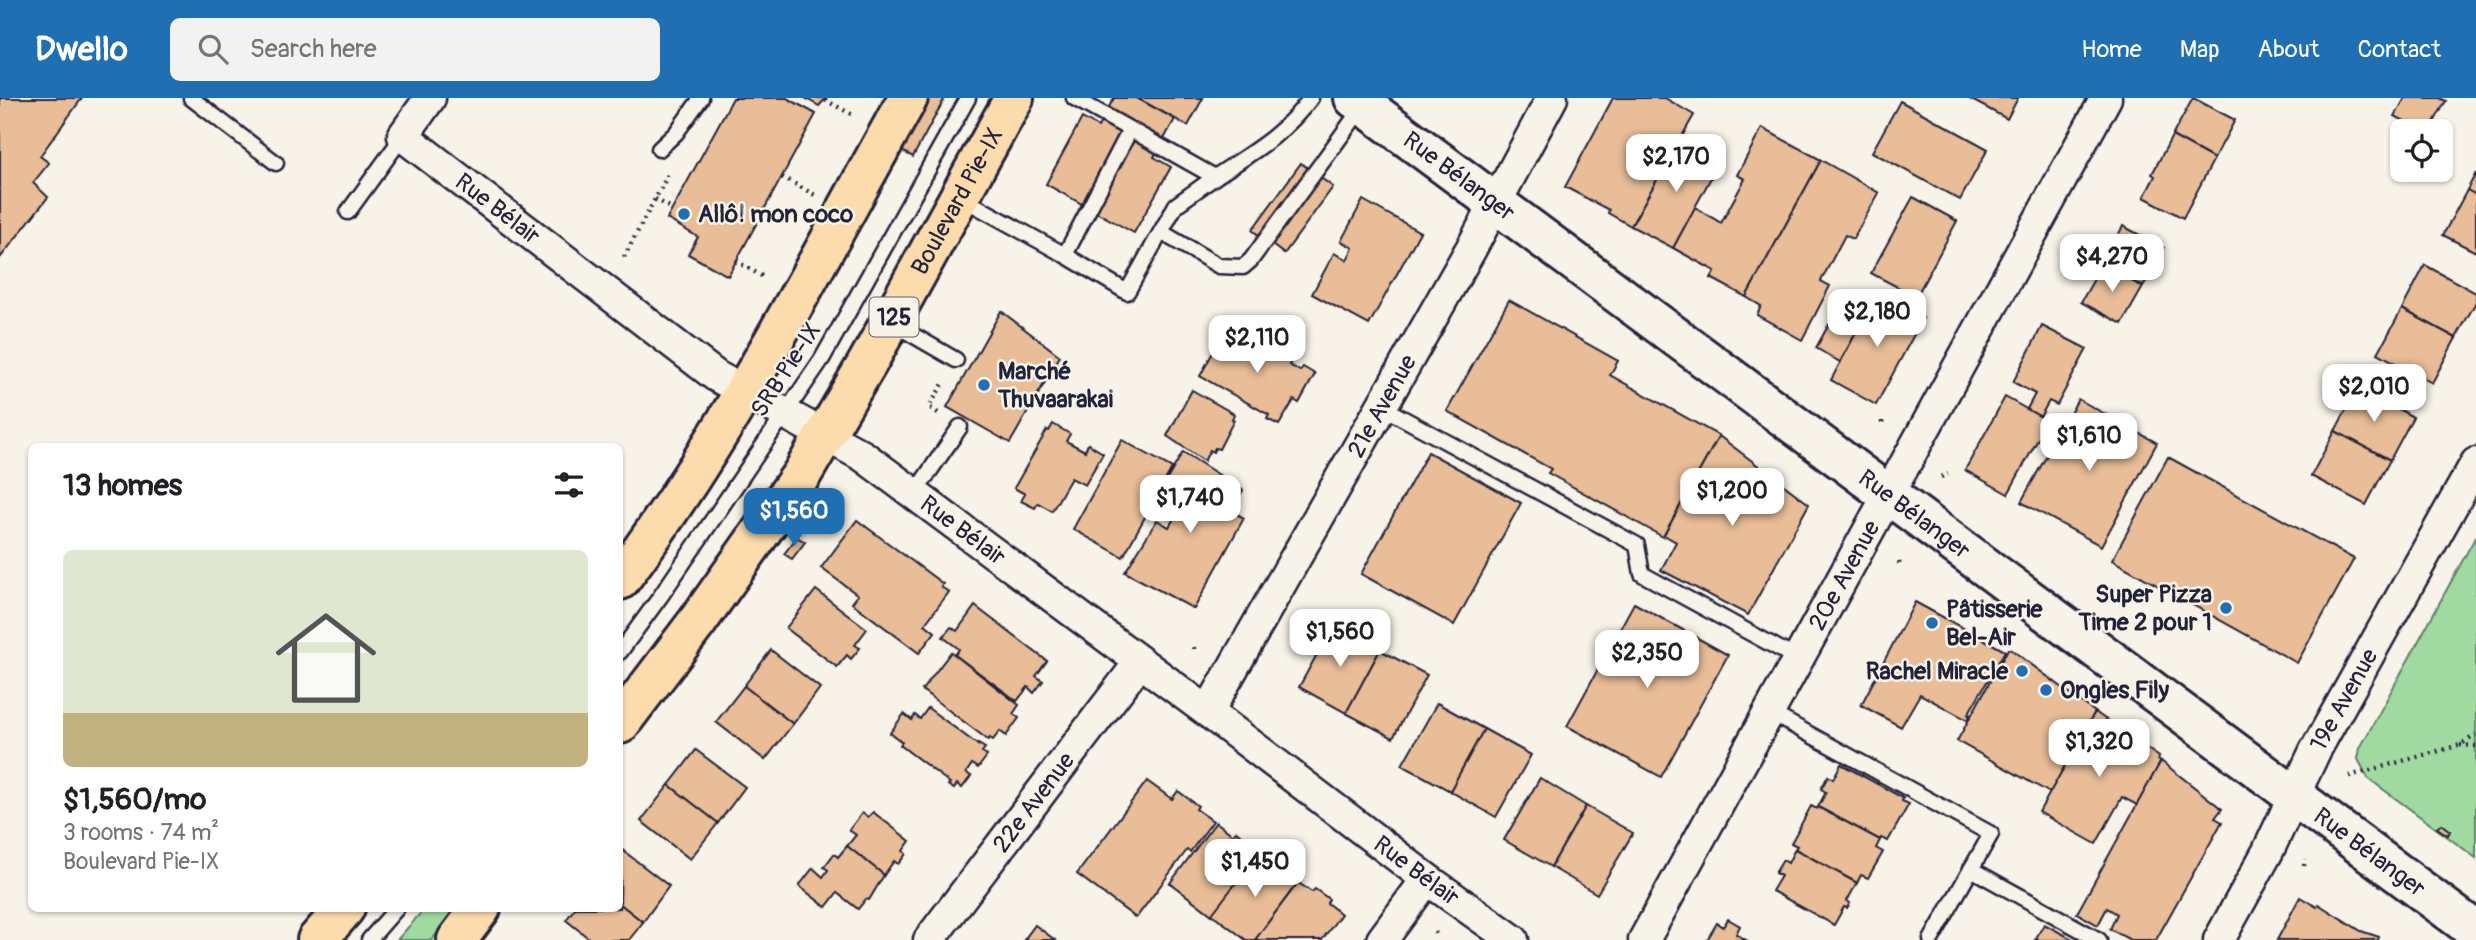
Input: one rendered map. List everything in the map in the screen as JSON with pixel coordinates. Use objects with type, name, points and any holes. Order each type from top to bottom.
[{"type":"main road","points":[[623,576],[744,392],[908,98]]},
{"type":"main road","name":"Boulevard Pie-IX","points":[[623,720],[770,522],[891,322],[1014,98]]},
{"type":"main road","points":[[317,940],[342,912]]},
{"type":"main road","points":[[457,940],[478,912]]},
{"type":"street","points":[[403,136],[430,98]]},
{"type":"street","name":"21e Avenue","points":[[1208,712],[1382,407],[1552,98]]},
{"type":"street","name":"20e Avenue","points":[[1644,940],[2106,98]]},
{"type":"street","name":"Rue Bélanger","points":[[1368,103],[1888,496],[2476,931]]},
{"type":"street","name":"Rue Bélair","points":[[403,136],[716,376],[863,456],[1208,712],[1427,879],[1513,940]]},
{"type":"street","name":"19e Avenue","points":[[2219,940],[2268,851],[2315,751],[2476,463]]},
{"type":"street","name":"22e Avenue","points":[[929,940],[1139,663]]},
{"type":"street","points":[[1382,940],[1427,879]]},
{"type":"lane","points":[[191,98],[276,163]]},
{"type":"lane","points":[[659,149],[676,133],[701,98]]},
{"type":"lane","name":"SRB Pie-IX","points":[[623,648],[822,359],[968,98]]},
{"type":"lane","points":[[1074,98],[1214,177]]},
{"type":"lane","points":[[960,197],[1127,292],[1176,205],[1275,138],[1311,98]]},
{"type":"lane","points":[[1161,232],[1219,266],[1243,267],[1251,260],[1368,103]]},
{"type":"lane","points":[[1065,255],[1130,130]]},
{"type":"lane","points":[[348,212],[403,136]]},
{"type":"lane","points":[[891,322],[956,360]]},
{"type":"lane","points":[[1382,407],[1637,545],[1642,574],[1798,659]]},
{"type":"lane","points":[[914,494],[960,427]]},
{"type":"lane","points":[[1769,712],[1991,835],[1931,940]]},
{"type":"lane","points":[[1971,869],[2099,940]]},
{"type":"lane","points":[[369,940],[394,912]]},
{"type":"path","points":[[825,100],[862,120]]},
{"type":"path","points":[[624,257],[674,163]]},
{"type":"path","points":[[782,177],[819,198]]},
{"type":"path","points":[[655,199],[673,208]]},
{"type":"path","points":[[736,261],[773,283]]},
{"type":"path","points":[[956,360],[929,407],[960,427]]},
{"type":"path","points":[[1941,477],[1948,474]]},
{"type":"path","points":[[2349,776],[2460,745],[2476,735]]},
{"type":"path","points":[[2460,745],[2476,746]]},
{"type":"path","points":[[2304,866],[2305,859]]},
{"type":"green space","points":[[2476,536],[2476,858],[2368,778],[2358,759],[2360,748]]},
{"type":"green space","points":[[422,912],[453,912],[432,940],[397,940]]},
{"type":"building","points":[[0,98],[82,98],[40,156],[49,163],[33,183],[48,197],[0,258]]},
{"type":"building","points":[[733,98],[787,98],[816,114],[728,276],[688,254],[698,237],[667,219]]},
{"type":"building","points":[[805,98],[826,98],[819,106]]},
{"type":"building","points":[[929,98],[945,98],[913,157],[900,150]]},
{"type":"building","points":[[1114,98],[1137,98],[1175,119],[1154,157],[1171,167],[1134,233],[1046,184],[1082,118],[1098,127]]},
{"type":"building","points":[[1137,98],[1203,98],[1188,126]]},
{"type":"building","points":[[1613,98],[1665,98],[1694,115],[1631,226],[1608,213],[1609,210],[1565,187]]},
{"type":"building","points":[[1968,98],[2018,98],[2007,119]]},
{"type":"building","points":[[2193,98],[2235,120],[2214,159],[2172,136]]},
{"type":"building","points":[[2405,98],[2440,98],[2446,101],[2436,119],[2401,119],[2395,116]]},
{"type":"building","points":[[1900,101],[1988,149],[1960,200],[1872,152]]},
{"type":"building","points":[[1762,128],[1821,160],[1746,297],[1711,278],[1715,271],[1673,248],[1695,207],[1721,223],[1745,179],[1737,175]]},
{"type":"building","points":[[2172,136],[2214,159],[2183,218],[2144,197],[2155,176],[2152,174]]},
{"type":"building","points":[[1680,139],[1720,161],[1673,248],[1631,226]]},
{"type":"building","points":[[1821,160],[1879,193],[1853,239],[1845,235],[1821,281],[1830,286],[1802,340],[1757,315],[1761,306],[1746,297]]},
{"type":"building","points":[[1301,163],[1333,187],[1284,254],[1252,230]]},
{"type":"building","points":[[2476,173],[2476,195],[2467,190]]},
{"type":"building","points":[[2467,190],[2476,195],[2476,252],[2443,235]]},
{"type":"building","points":[[1913,197],[1957,221],[1916,297],[1871,273]]},
{"type":"building","points":[[1363,200],[1420,232],[1369,325],[1312,294],[1334,253],[1347,260],[1353,248],[1341,241]]},
{"type":"building","points":[[2123,226],[2164,248],[2143,287],[2102,265]]},
{"type":"building","points":[[2102,265],[2143,287],[2122,324],[2081,302]]},
{"type":"building","points":[[2425,265],[2476,293],[2476,302],[2456,338],[2402,309]]},
{"type":"building","points":[[1877,293],[1923,318],[1876,405],[1831,380]]},
{"type":"building","points":[[1845,295],[1869,308],[1840,362],[1816,348]]},
{"type":"building","points":[[1509,300],[1618,361],[1610,375],[1719,436],[1663,537],[1548,473],[1551,469],[1447,411]]},
{"type":"building","points":[[2402,309],[2456,338],[2432,383],[2378,353]]},
{"type":"building","points":[[1001,311],[1060,356],[1010,443],[947,407]]},
{"type":"building","points":[[2042,326],[2087,349],[2057,405],[2049,401],[2040,417],[2027,409],[2035,394],[2013,382]]},
{"type":"building","points":[[1225,330],[1249,343],[1254,333],[1270,342],[1265,352],[1280,360],[1283,354],[1292,359],[1289,365],[1300,371],[1303,367],[1315,374],[1299,403],[1294,400],[1279,425],[1267,419],[1269,415],[1200,376]]},
{"type":"building","points":[[2358,387],[2413,417],[2390,460],[2335,431]]},
{"type":"building","points":[[1192,390],[1234,414],[1234,420],[1219,449],[1215,448],[1213,452],[1210,450],[1204,461],[1167,436]]},
{"type":"building","points":[[2005,397],[2048,421],[2008,494],[1965,470]]},
{"type":"building","points":[[2078,399],[2157,443],[2101,546],[2021,502]]},
{"type":"building","points":[[1053,424],[1070,434],[1066,441],[1085,451],[1088,444],[1103,453],[1085,485],[1071,478],[1052,511],[1038,503],[1035,508],[1021,501],[1025,494],[1014,488]]},
{"type":"building","points":[[2335,431],[2390,460],[2366,505],[2311,476]]},
{"type":"building","points":[[1719,436],[1809,504],[1748,615],[1661,570],[1676,542],[1664,535]]},
{"type":"building","points":[[1122,440],[1172,468],[1123,557],[1073,529]]},
{"type":"building","points":[[1183,452],[1243,490],[1231,511],[1244,518],[1194,609],[1125,572],[1157,520],[1169,527],[1188,493],[1166,481]]},
{"type":"building","points":[[1428,452],[1521,503],[1454,625],[1361,574]]},
{"type":"building","points":[[2168,457],[2354,559],[2297,663],[2112,560]]},
{"type":"building","points":[[857,520],[943,584],[941,587],[949,592],[925,624],[935,632],[919,653],[852,603],[858,595],[821,568]]},
{"type":"building","points":[[797,537],[805,542],[792,559],[784,554]]},
{"type":"building","points":[[816,590],[867,629],[855,645],[860,648],[851,659],[847,655],[837,667],[786,628]]},
{"type":"building","points":[[1915,602],[2005,651],[1967,720],[1920,694],[1901,727],[1861,705]]},
{"type":"building","points":[[1634,603],[1728,655],[1661,777],[1567,726]]},
{"type":"building","points":[[975,606],[1047,661],[1036,676],[1043,681],[1034,693],[1028,687],[1017,701],[955,655],[959,649],[943,637],[951,627],[957,631]]},
{"type":"building","points":[[1333,625],[1380,650],[1346,713],[1299,687]]},
{"type":"building","points":[[2008,649],[2095,712],[2050,793],[1957,741]]},
{"type":"building","points":[[771,650],[820,688],[793,724],[744,686]]},
{"type":"building","points":[[1380,650],[1427,675],[1393,738],[1346,713]]},
{"type":"building","points":[[951,652],[1019,705],[1013,714],[1019,718],[1006,736],[1000,731],[993,740],[988,740],[922,690]]},
{"type":"building","points":[[744,686],[793,724],[765,760],[716,722]]},
{"type":"building","points":[[1437,703],[1484,729],[1450,791],[1402,765]]},
{"type":"building","points":[[928,708],[985,748],[982,752],[987,756],[978,768],[972,764],[966,773],[971,776],[962,788],[957,784],[954,789],[948,785],[950,783],[900,745],[902,742],[890,733],[904,714],[912,720],[915,715],[920,719]]},
{"type":"building","points":[[2095,712],[2161,761],[2137,805],[2122,797],[2096,844],[2039,812]]},
{"type":"building","points":[[1484,729],[1531,755],[1496,817],[1450,791]]},
{"type":"building","points":[[696,750],[745,787],[718,823],[669,785]]},
{"type":"building","points":[[2161,761],[2222,809],[2215,818],[2222,822],[2156,940],[2130,940],[2110,929],[2117,914],[2107,908],[2098,925],[2077,913]]},
{"type":"building","points":[[1841,764],[1903,798],[1902,801],[1909,804],[1888,841],[1881,838],[1880,840],[1818,807],[1826,792],[1821,789],[1828,776],[1833,779]]},
{"type":"building","points":[[1540,778],[1586,806],[1551,867],[1504,840]]},
{"type":"building","points":[[1147,781],[1172,799],[1178,791],[1213,821],[1190,852],[1187,850],[1136,918],[1077,874]]},
{"type":"building","points":[[669,785],[718,823],[690,859],[641,821]]},
{"type":"building","points":[[1586,806],[1633,833],[1597,894],[1551,867]]},
{"type":"building","points":[[1811,806],[1817,809],[1818,807],[1880,840],[1876,848],[1883,852],[1868,878],[1861,875],[1857,883],[1795,849],[1797,846],[1791,843]]},
{"type":"building","points":[[873,812],[910,841],[903,851],[906,854],[898,864],[894,861],[884,875],[847,846],[856,835],[849,830],[862,813],[868,817]]},
{"type":"building","points":[[1216,822],[1233,835],[1236,831],[1245,838],[1242,842],[1258,854],[1212,915],[1170,883]]},
{"type":"building","points":[[2441,824],[2450,831],[2448,835],[2437,828]]},
{"type":"building","points":[[847,846],[884,875],[869,900],[866,899],[858,909],[837,893],[826,907],[799,886],[813,868],[823,877],[828,870],[824,867],[834,854],[838,857]]},
{"type":"building","points":[[1795,849],[1857,883],[1847,901],[1850,903],[1847,908],[1844,907],[1834,925],[1772,891],[1781,876],[1775,873],[1783,860],[1788,863]]},
{"type":"building","points":[[623,851],[669,886],[643,922],[623,906]]},
{"type":"building","points":[[1258,854],[1298,882],[1255,940],[1246,940],[1212,914]]},
{"type":"building","points":[[1297,884],[1312,892],[1315,889],[1329,899],[1327,903],[1341,914],[1322,940],[1255,940]]},
{"type":"building","points":[[2300,897],[2317,907],[2318,904],[2361,931],[2379,937],[2378,940],[2277,940]]},
{"type":"building","points":[[623,906],[643,922],[629,940],[591,940],[566,920],[572,912],[623,912]]},
{"type":"building","points":[[1728,919],[1740,926],[1736,934],[1746,940],[1707,940],[1717,923],[1723,927]]},
{"type":"building","points":[[2044,924],[2074,940],[2035,940]]},
{"type":"building","points":[[1035,925],[1055,940],[1024,940]]},
{"type":"place","name":"Allô! mon coco","points":[[684,214]]},
{"type":"place","name":"Marché Thuvaarakai","points":[[984,385]]},
{"type":"place","name":"Super Pizza Time 2 pour 1","points":[[2226,608]]},
{"type":"place","name":"Pâtisserie Bel-Air","points":[[1932,623]]},
{"type":"place","name":"Rachel Miracle","points":[[2022,671]]},
{"type":"place","name":"Ongles Fily","points":[[2046,690]]}]
